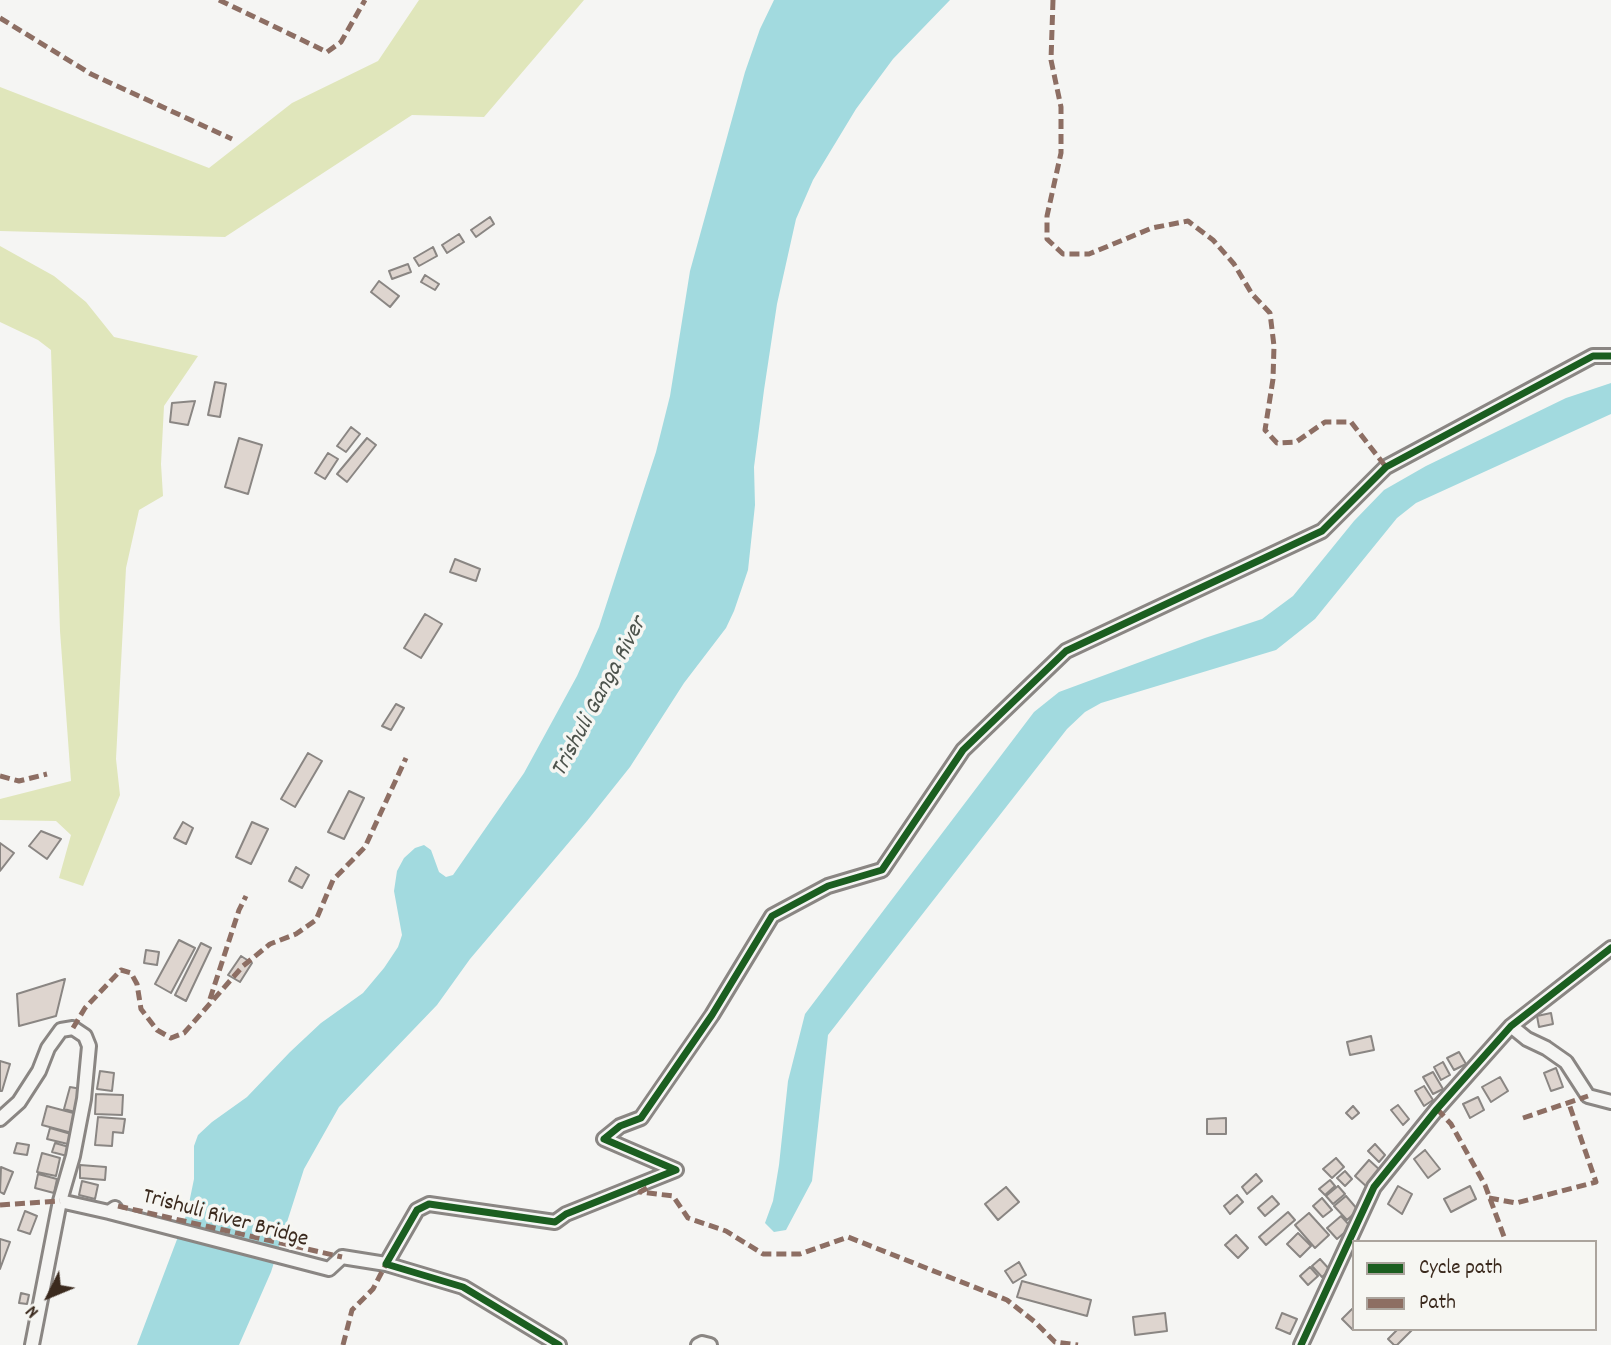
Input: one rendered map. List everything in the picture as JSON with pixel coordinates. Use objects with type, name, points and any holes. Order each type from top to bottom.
[{"type":"street","points":[[559,1345],[463,1287],[386,1264],[417,1210],[429,1204],[555,1222],[566,1214],[676,1170],[604,1139],[620,1126],[641,1118],[712,1015],[772,916],[828,886],[882,870],[962,750],[1066,651],[1322,531],[1386,467],[1593,356],[1611,356]]},
{"type":"street","points":[[1301,1345],[1374,1186],[1437,1109],[1511,1026],[1611,948]]},
{"type":"street","points":[[1511,1026],[1527,1039],[1566,1062],[1588,1096],[1611,1102]]},
{"type":"street","points":[[0,1119],[19,1102],[39,1071],[48,1048],[61,1030],[73,1028],[85,1036],[89,1046],[84,1099],[73,1156],[60,1201],[32,1345]]},
{"type":"street","name":"Trishuli River Bridge","points":[[60,1201],[114,1209],[330,1269],[342,1257],[386,1264]]},
{"type":"street","points":[[698,1345],[710,1345]]},
{"type":"green space","points":[[419,0],[584,0],[484,117],[412,115],[225,237],[0,231],[0,87],[209,168],[292,103],[378,61]]},
{"type":"green space","points":[[0,246],[54,276],[86,302],[114,337],[198,356],[164,406],[161,464],[163,496],[139,510],[126,568],[116,759],[120,795],[83,886],[59,878],[71,835],[56,821],[0,820],[0,799],[71,781],[60,631],[51,350],[38,340],[0,322]]},
{"type":"water","name":"Trishuli Ganga River","points":[[774,0],[950,0],[893,59],[856,109],[813,180],[796,219],[777,304],[764,390],[754,467],[755,505],[748,570],[726,628],[684,683],[630,767],[587,821],[470,959],[437,1005],[339,1107],[304,1169],[271,1272],[239,1345],[137,1345],[187,1213],[194,1179],[194,1146],[198,1135],[247,1097],[321,1023],[363,993],[384,968],[398,947],[402,935],[394,891],[397,871],[404,858],[415,848],[424,845],[431,850],[439,872],[446,877],[453,875],[524,773],[577,676],[599,627],[656,452],[670,396],[690,271],[745,72],[760,29]]},
{"type":"water","points":[[1611,383],[1611,414],[1416,503],[1397,518],[1315,619],[1276,650],[1101,703],[1085,712],[1067,729],[828,1035],[812,1181],[786,1230],[774,1232],[765,1223],[773,1201],[779,1165],[788,1081],[805,1014],[1034,712],[1059,692],[1262,619],[1293,596],[1354,521],[1384,490],[1426,466],[1566,398]]},
{"type":"building","points":[[490,217],[494,224],[476,237],[471,230]]},
{"type":"building","points":[[459,234],[464,242],[447,253],[442,245]]},
{"type":"building","points":[[433,247],[437,256],[419,266],[414,258]]},
{"type":"building","points":[[408,264],[411,272],[392,279],[389,271]]},
{"type":"building","points":[[425,275],[439,284],[435,290],[421,282]]},
{"type":"building","points":[[379,281],[399,296],[390,307],[371,292]]},
{"type":"building","points":[[215,382],[226,384],[220,417],[208,415]]},
{"type":"building","points":[[195,401],[188,425],[170,422],[172,403]]},
{"type":"building","points":[[351,427],[360,434],[346,452],[337,446]]},
{"type":"building","points":[[239,438],[262,445],[248,494],[225,487]]},
{"type":"building","points":[[367,438],[376,445],[347,482],[337,474]]},
{"type":"building","points":[[328,453],[338,459],[325,479],[315,473]]},
{"type":"building","points":[[455,559],[480,569],[476,581],[450,572]]},
{"type":"building","points":[[425,614],[442,624],[421,658],[404,648]]},
{"type":"building","points":[[396,704],[404,708],[391,730],[382,726]]},
{"type":"building","points":[[308,753],[322,761],[295,807],[281,799]]},
{"type":"building","points":[[349,791],[364,798],[344,839],[328,832]]},
{"type":"building","points":[[183,822],[193,828],[186,844],[174,838]]},
{"type":"building","points":[[252,822],[268,829],[251,864],[236,857]]},
{"type":"building","points":[[41,831],[61,839],[47,859],[29,846]]},
{"type":"building","points":[[0,843],[14,853],[0,871]]},
{"type":"building","points":[[296,867],[309,875],[302,888],[289,881]]},
{"type":"building","points":[[179,940],[195,948],[171,993],[155,984]]},
{"type":"building","points":[[201,943],[211,948],[186,1001],[175,995]]},
{"type":"building","points":[[146,950],[159,952],[157,965],[144,963]]},
{"type":"building","points":[[241,956],[252,963],[240,982],[228,975]]},
{"type":"building","points":[[65,979],[56,1016],[19,1026],[17,994]]},
{"type":"building","points":[[1551,1013],[1553,1024],[1539,1027],[1537,1016]]},
{"type":"building","points":[[1371,1036],[1374,1050],[1350,1055],[1347,1042]]},
{"type":"building","points":[[1459,1052],[1466,1064],[1454,1070],[1447,1058]]},
{"type":"building","points":[[0,1061],[10,1064],[2,1091],[0,1091]]},
{"type":"building","points":[[1443,1062],[1450,1075],[1441,1080],[1434,1067]]},
{"type":"building","points":[[1556,1068],[1563,1087],[1551,1091],[1544,1073]]},
{"type":"building","points":[[100,1071],[114,1073],[112,1091],[97,1089]]},
{"type":"building","points":[[1433,1072],[1443,1089],[1433,1094],[1423,1077]]},
{"type":"building","points":[[1500,1077],[1508,1091],[1491,1102],[1482,1087]]},
{"type":"building","points":[[1424,1086],[1433,1100],[1424,1106],[1415,1091]]},
{"type":"building","points":[[70,1087],[81,1089],[75,1112],[64,1109]]},
{"type":"building","points":[[96,1094],[123,1095],[122,1115],[95,1114]]},
{"type":"building","points":[[1478,1097],[1484,1110],[1470,1118],[1463,1104]]},
{"type":"building","points":[[1398,1105],[1409,1119],[1403,1125],[1391,1110]]},
{"type":"building","points":[[47,1106],[77,1114],[72,1133],[42,1125]]},
{"type":"building","points":[[1353,1106],[1359,1113],[1352,1119],[1346,1113]]},
{"type":"building","points":[[98,1117],[125,1119],[123,1133],[113,1132],[112,1146],[95,1145]]},
{"type":"building","points":[[1226,1118],[1226,1134],[1207,1134],[1207,1119]]},
{"type":"building","points":[[50,1128],[71,1134],[68,1144],[47,1139]]},
{"type":"building","points":[[17,1143],[29,1145],[27,1155],[14,1153]]},
{"type":"building","points":[[55,1143],[69,1147],[67,1156],[52,1152]]},
{"type":"building","points":[[1375,1144],[1385,1155],[1379,1162],[1368,1151]]},
{"type":"building","points":[[1425,1150],[1440,1169],[1428,1178],[1414,1159]]},
{"type":"building","points":[[42,1153],[60,1158],[56,1176],[37,1172]]},
{"type":"building","points":[[1336,1158],[1344,1167],[1332,1178],[1323,1169]]},
{"type":"building","points":[[1369,1160],[1381,1171],[1367,1187],[1355,1176]]},
{"type":"building","points":[[80,1165],[106,1167],[105,1180],[80,1178]]},
{"type":"building","points":[[1,1167],[13,1172],[4,1194],[0,1192]]},
{"type":"building","points":[[1345,1171],[1352,1179],[1345,1186],[1337,1178]]},
{"type":"building","points":[[38,1174],[57,1179],[54,1193],[35,1188]]},
{"type":"building","points":[[1256,1174],[1262,1181],[1247,1194],[1242,1187]]},
{"type":"building","points":[[1330,1180],[1335,1186],[1325,1195],[1319,1189]]},
{"type":"building","points":[[82,1181],[98,1185],[95,1199],[79,1195]]},
{"type":"building","points":[[1338,1186],[1345,1194],[1333,1204],[1326,1196]]},
{"type":"building","points":[[1398,1186],[1412,1194],[1402,1214],[1388,1204]]},
{"type":"building","points":[[1470,1186],[1476,1199],[1451,1212],[1444,1199]]},
{"type":"building","points":[[1006,1187],[1019,1202],[998,1220],[985,1204]]},
{"type":"building","points":[[1237,1195],[1243,1202],[1230,1214],[1224,1206]]},
{"type":"building","points":[[1272,1196],[1279,1204],[1265,1216],[1258,1208]]},
{"type":"building","points":[[1346,1196],[1358,1210],[1347,1220],[1334,1206]]},
{"type":"building","points":[[1322,1198],[1332,1210],[1323,1217],[1313,1206]]},
{"type":"building","points":[[25,1211],[37,1216],[30,1234],[18,1230]]},
{"type":"building","points":[[1288,1212],[1295,1220],[1266,1245],[1259,1237]]},
{"type":"building","points":[[1309,1213],[1329,1235],[1315,1248],[1295,1225]]},
{"type":"building","points":[[1341,1216],[1351,1227],[1337,1239],[1327,1228]]},
{"type":"building","points":[[1298,1233],[1311,1246],[1300,1257],[1287,1244]]},
{"type":"building","points":[[1236,1235],[1248,1248],[1238,1258],[1225,1245]]},
{"type":"building","points":[[0,1239],[10,1242],[0,1269]]},
{"type":"building","points":[[1320,1259],[1330,1270],[1322,1277],[1312,1266]]},
{"type":"building","points":[[1019,1262],[1026,1275],[1013,1283],[1005,1271]]},
{"type":"building","points":[[1310,1267],[1318,1276],[1308,1285],[1300,1276]]},
{"type":"building","points":[[1022,1281],[1091,1300],[1087,1316],[1017,1297]]},
{"type":"building","points":[[21,1293],[29,1295],[27,1304],[19,1303]]},
{"type":"building","points":[[1352,1309],[1352,1329],[1342,1319]]},
{"type":"building","points":[[1165,1313],[1167,1331],[1135,1335],[1133,1317]]},
{"type":"building","points":[[1282,1313],[1297,1319],[1290,1334],[1276,1328]]},
{"type":"building","points":[[1396,1331],[1411,1331],[1397,1345],[1388,1339]]},
{"type":"marked path","points":[[219,0],[327,52],[341,42],[365,0]]},
{"type":"marked path","points":[[1053,0],[1051,60],[1061,107],[1061,153],[1047,216],[1047,239],[1063,254],[1089,254],[1152,228],[1188,221],[1213,240],[1234,264],[1252,294],[1270,313],[1274,346],[1273,379],[1265,430],[1277,443],[1296,442],[1325,422],[1351,422],[1386,467]]},
{"type":"marked path","points":[[0,18],[91,74],[232,139]]},
{"type":"marked path","points":[[73,1028],[85,1008],[121,970],[131,973],[137,984],[141,1009],[157,1030],[171,1038],[184,1033],[243,966],[270,944],[296,934],[316,920],[333,880],[365,847],[406,758]]},
{"type":"marked path","points":[[0,776],[19,781],[47,774]]},
{"type":"marked path","points":[[210,999],[246,896]]},
{"type":"marked path","points":[[1523,1118],[1588,1096]]},
{"type":"marked path","points":[[1489,1198],[1516,1203],[1596,1182],[1568,1101]]},
{"type":"marked path","points":[[1437,1109],[1451,1124],[1485,1185],[1505,1240]]},
{"type":"marked path","points":[[647,1188],[640,1192],[673,1196],[688,1218],[726,1231],[763,1254],[800,1254],[848,1237],[1007,1300],[1055,1342],[1078,1345]]},
{"type":"marked path","points":[[0,1205],[60,1201]]},
{"type":"marked path","points":[[118,1206],[342,1257]]},
{"type":"marked path","points":[[343,1345],[352,1310],[373,1289],[386,1264]]},
{"type":"cycle path","points":[[559,1345],[463,1287],[386,1264],[417,1210],[429,1204],[555,1222],[566,1214],[676,1170],[604,1139],[620,1126],[641,1118],[712,1015],[772,916],[828,886],[882,870],[963,750],[1066,651],[1322,531],[1386,467],[1593,356],[1611,356]]},
{"type":"cycle path","points":[[1301,1345],[1374,1187],[1437,1109],[1511,1026],[1611,948]]}]
